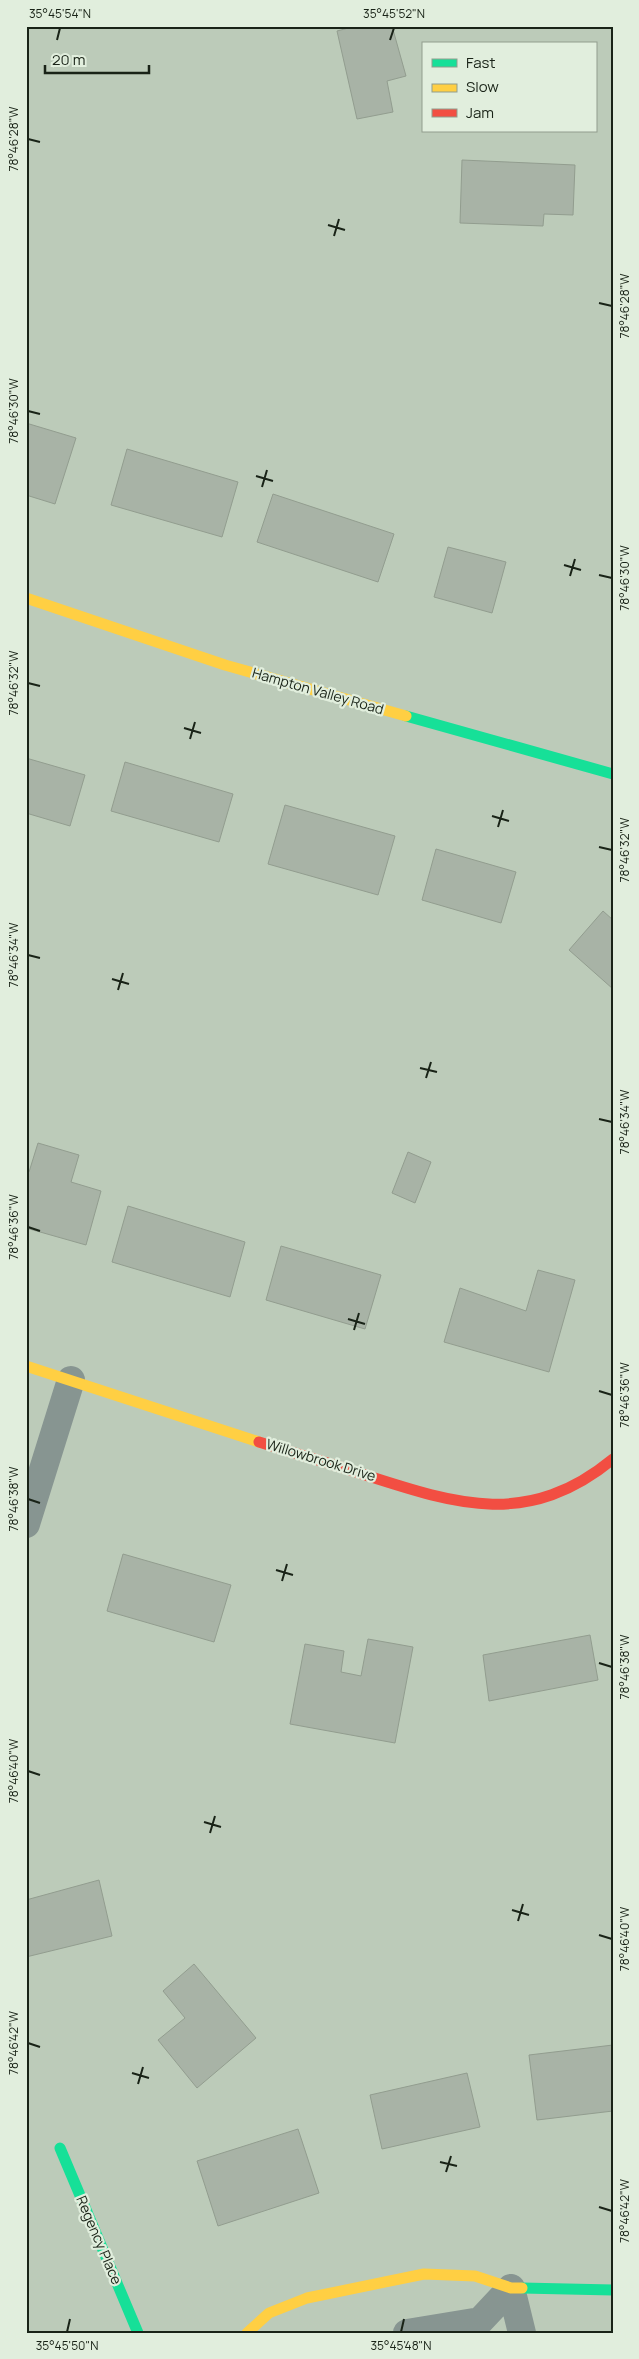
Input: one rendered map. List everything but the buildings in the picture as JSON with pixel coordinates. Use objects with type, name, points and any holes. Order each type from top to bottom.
[{"type":"street","name":"Hampton Valley Road","points":[[26,598],[225,664],[613,774]]},
{"type":"street","name":"Willowbrook Drive","points":[[26,1366],[449,1500],[479,1504],[510,1504],[544,1498],[575,1484],[604,1467],[613,1459]]},
{"type":"street","points":[[26,1524],[71,1380]]},
{"type":"street","name":"Regency Place","points":[[60,2148],[138,2333]]},
{"type":"street","points":[[248,2333],[269,2313],[307,2298],[424,2274],[475,2276],[511,2288],[613,2290]]},
{"type":"street","points":[[407,2333],[480,2321],[511,2288]]},
{"type":"street","points":[[511,2288],[522,2333]]},
{"type":"traffic: fast","points":[[406,716],[613,774]]},
{"type":"traffic: fast","points":[[60,2148],[138,2333]]},
{"type":"traffic: fast","points":[[522,2288],[613,2290]]},
{"type":"traffic: slow","points":[[26,598],[225,665],[406,716]]},
{"type":"traffic: slow","points":[[26,1366],[259,1442]]},
{"type":"traffic: slow","points":[[247,2333],[269,2313],[307,2298],[424,2274],[475,2276],[511,2288],[522,2288]]},
{"type":"traffic: jam","points":[[259,1442],[431,1495],[492,1504],[522,1502],[552,1495],[582,1481],[613,1459]]}]
